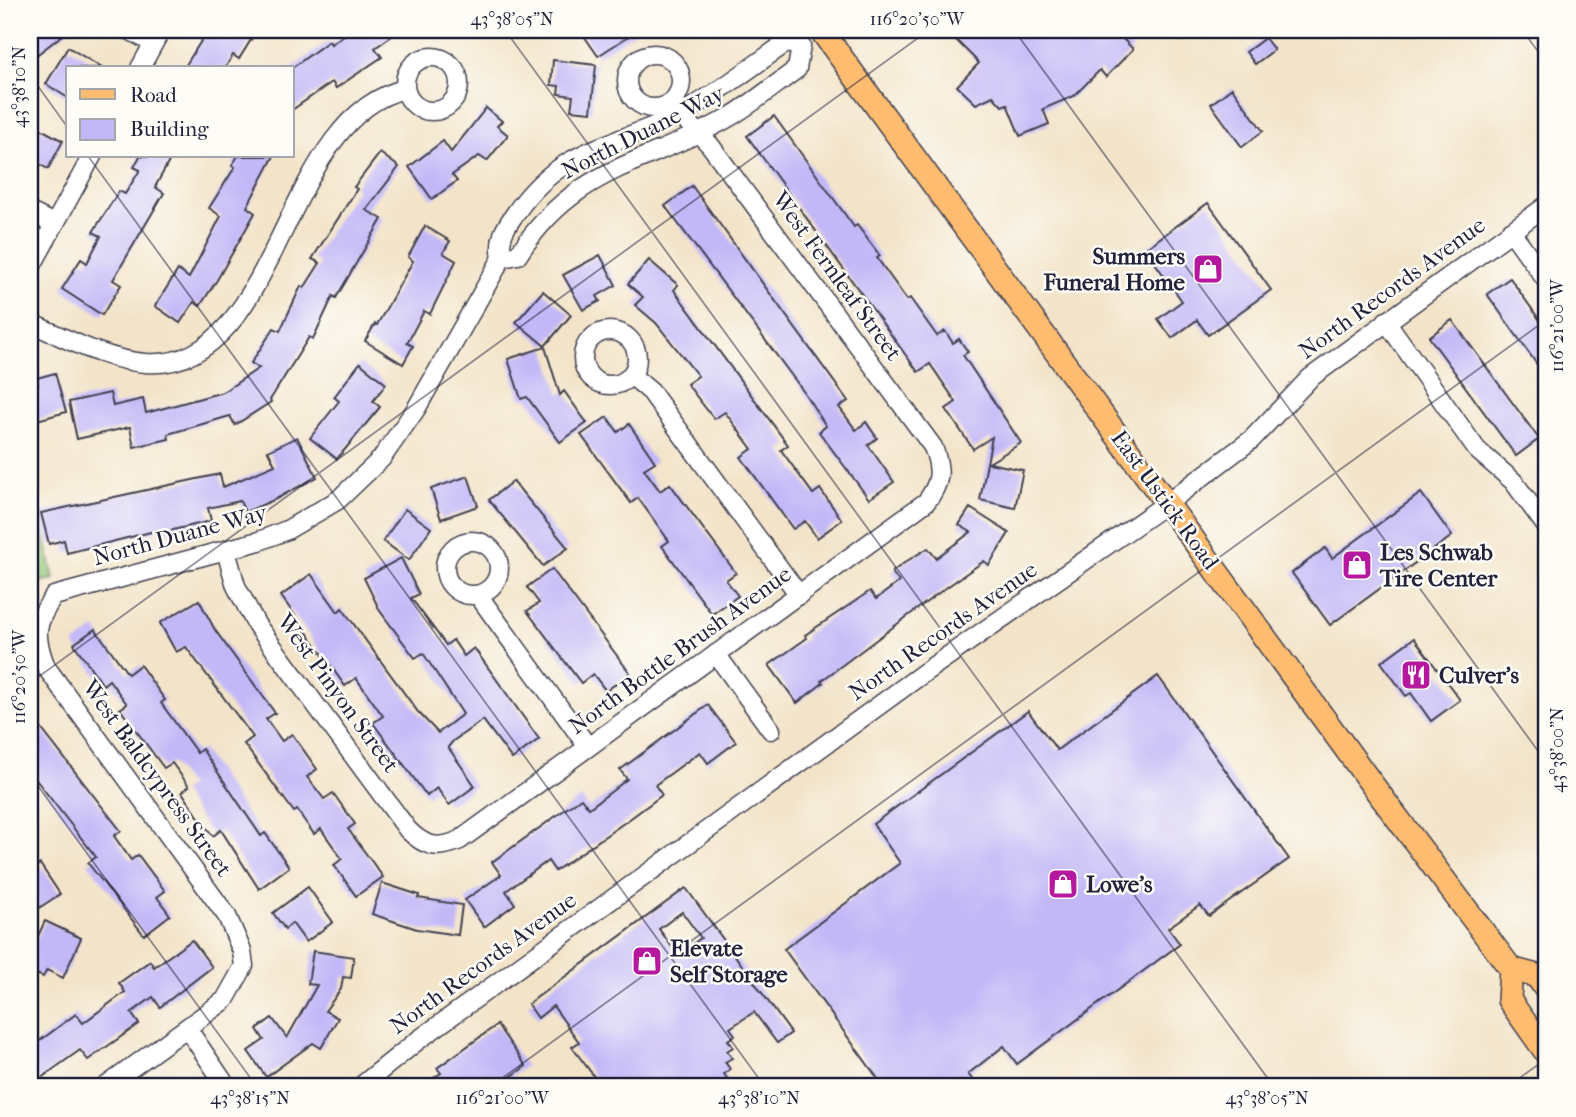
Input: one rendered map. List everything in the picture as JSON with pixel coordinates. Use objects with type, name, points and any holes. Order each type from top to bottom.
[{"type":"main road","name":"East Ustick Road","points":[[822,30],[1166,504],[1511,969],[1537,976],[1546,989]]},
{"type":"main road","points":[[1511,969],[1509,1000],[1546,1052]]},
{"type":"street","points":[[129,30],[157,36],[141,66]]},
{"type":"street","name":"North Duane Way","points":[[502,258],[518,255],[546,217],[593,179],[728,118],[797,69],[801,46],[822,30]]},
{"type":"street","name":"North Duane Way","points":[[39,618],[54,596],[226,551],[287,530],[338,500],[381,459],[416,409],[502,258],[499,241],[505,227],[525,200],[547,178],[604,143],[676,108],[786,43],[801,46]]},
{"type":"street","points":[[30,323],[109,356],[145,363],[170,362],[202,350],[227,329],[244,305],[324,155],[341,131],[363,109],[388,93],[405,89]]},
{"type":"street","name":"West Fernleaf Street","points":[[676,108],[698,132],[933,447],[940,475]]},
{"type":"street","points":[[30,269],[91,158]]},
{"type":"street","name":"North Records Avenue","points":[[360,1087],[417,1041],[925,672],[1166,504],[1251,440],[1310,378],[1546,206]]},
{"type":"street","points":[[30,212],[54,224]]},
{"type":"street","points":[[1511,232],[1546,280]]},
{"type":"street","points":[[1386,321],[1477,450],[1513,481],[1546,526]]},
{"type":"street","points":[[631,375],[651,392],[799,594]]},
{"type":"street","name":"North Bottle Brush Avenue","points":[[433,847],[448,846],[460,840],[926,502],[936,490],[940,475]]},
{"type":"street","name":"West Pinyon Street","points":[[226,551],[236,586],[256,624],[408,830],[418,840],[433,847]]},
{"type":"street","points":[[478,595],[588,747]]},
{"type":"street","name":"West Baldcypress Street","points":[[39,618],[37,643],[46,667],[227,916],[242,951],[244,966],[225,1000],[187,1028]]},
{"type":"street","points":[[716,654],[771,730]]},
{"type":"street","points":[[105,1087],[187,1028],[228,1087]]},
{"type":"green space","points":[[30,476],[54,579],[30,584]]},
{"type":"building","points":[[30,30],[69,30],[30,60]]},
{"type":"building","points":[[208,30],[257,30],[239,59],[233,55],[226,66],[185,66]]},
{"type":"building","points":[[351,30],[400,30],[375,48],[382,57],[336,88],[332,82],[294,109],[294,67],[329,41],[331,44]]},
{"type":"building","points":[[580,30],[638,30],[598,56]]},
{"type":"building","points":[[946,30],[1114,30],[1133,49],[1106,77],[1100,70],[1074,96],[1043,109],[1049,124],[1020,136],[1007,104],[1002,106],[993,96],[976,104],[957,86],[979,63]]},
{"type":"building","points":[[1265,38],[1274,50],[1255,64],[1246,52]]},
{"type":"building","points":[[68,47],[99,66],[66,66],[66,97],[46,84]]},
{"type":"building","points":[[553,60],[596,65],[591,112],[571,110],[573,96],[558,94],[559,86],[551,85]]},
{"type":"building","points":[[1232,88],[1263,131],[1242,147],[1211,104]]},
{"type":"building","points":[[486,108],[502,121],[497,126],[508,135],[487,161],[479,156],[452,175],[457,181],[432,199],[409,167],[443,141],[451,152]]},
{"type":"building","points":[[774,116],[854,227],[857,225],[880,256],[877,258],[907,300],[910,298],[937,336],[945,331],[953,343],[959,339],[968,352],[963,355],[1021,443],[989,463],[1023,470],[1015,508],[980,500],[992,437],[973,449],[946,409],[956,402],[930,364],[918,372],[747,136]]},
{"type":"building","points":[[30,123],[63,141],[48,169],[30,159]]},
{"type":"building","points":[[380,153],[399,167],[366,210],[382,219],[336,298],[333,296],[313,339],[309,337],[271,402],[235,425],[230,416],[168,434],[169,439],[134,447],[130,427],[77,439],[69,402],[110,393],[113,406],[143,399],[146,413],[223,392],[259,368],[251,363],[274,328],[280,331],[301,286],[304,288],[320,263],[312,259],[357,189],[354,187]]},
{"type":"building","points":[[139,158],[171,158],[155,187],[164,193],[113,280],[121,285],[102,315],[62,289],[81,259],[87,263],[101,236],[93,232],[119,191],[125,194],[140,170],[134,167]]},
{"type":"building","points":[[237,158],[273,158],[247,207],[255,213],[200,306],[194,302],[180,323],[155,306],[178,270],[189,278],[221,216],[209,208],[235,167],[232,165]]},
{"type":"building","points":[[692,186],[848,401],[839,407],[856,430],[866,422],[877,438],[868,445],[894,482],[869,499],[819,432],[826,426],[801,388],[665,206]]},
{"type":"building","name":"Summers Funeral Home","points":[[1208,203],[1271,290],[1208,335],[1197,320],[1172,338],[1158,319],[1182,301],[1145,249]]},
{"type":"building","points":[[425,226],[450,241],[443,253],[456,261],[430,314],[424,311],[407,343],[413,346],[403,364],[365,341],[413,261],[408,257]]},
{"type":"building","points":[[600,255],[616,285],[597,296],[600,301],[583,310],[563,275]]},
{"type":"building","points":[[649,260],[678,285],[674,290],[788,445],[781,450],[813,494],[820,489],[842,520],[817,538],[805,521],[793,529],[741,457],[752,449],[725,412],[714,419],[687,384],[698,376],[656,323],[635,305],[643,297],[628,284]]},
{"type":"building","points":[[1510,278],[1546,329],[1546,377],[1487,294]]},
{"type":"building","points":[[543,291],[571,315],[545,346],[516,322]]},
{"type":"building","points":[[1452,320],[1539,439],[1516,456],[1429,337]]},
{"type":"building","points":[[545,347],[560,395],[564,391],[587,423],[560,442],[527,397],[521,399],[508,359]]},
{"type":"building","points":[[360,363],[386,384],[373,401],[380,407],[337,459],[310,438],[339,401],[334,397]]},
{"type":"building","points":[[55,373],[66,412],[30,422],[30,387],[38,385],[37,378]]},
{"type":"building","points":[[607,417],[618,432],[629,424],[655,462],[644,469],[660,491],[670,484],[736,573],[726,580],[738,596],[712,614],[662,546],[669,541],[638,498],[631,503],[581,435]]},
{"type":"building","points":[[297,437],[317,477],[276,499],[245,512],[240,501],[208,508],[211,521],[160,533],[159,530],[67,553],[64,540],[49,544],[41,513],[220,474],[223,487],[275,465],[268,451]]},
{"type":"building","points":[[468,476],[478,506],[441,519],[431,489]]},
{"type":"building","points":[[513,481],[568,548],[543,566],[489,500]]},
{"type":"building","name":"Les Schwab Tire Center","points":[[1421,493],[1452,536],[1330,625],[1292,573],[1325,548],[1332,558]]},
{"type":"building","points":[[970,508],[1009,533],[989,565],[984,561],[940,592],[821,681],[823,683],[797,703],[769,665],[807,638],[805,635],[870,591],[876,599],[899,582],[892,572],[907,561],[928,548],[936,558],[971,532],[959,525]]},
{"type":"building","points":[[405,509],[431,528],[409,560],[383,541]]},
{"type":"building","points":[[401,558],[419,594],[411,598],[446,645],[453,640],[464,656],[474,648],[539,739],[512,759],[483,720],[453,741],[448,747],[475,786],[449,805],[437,788],[427,796],[373,723],[383,716],[356,678],[345,686],[281,596],[311,574],[338,612],[342,608],[418,712],[438,733],[463,714],[423,653],[415,658],[380,611],[364,578]]},
{"type":"building","points":[[552,569],[630,673],[606,691],[593,674],[581,683],[527,611],[539,603],[527,587]]},
{"type":"building","points":[[199,600],[215,630],[275,713],[266,719],[282,741],[292,734],[317,769],[307,777],[324,799],[333,793],[355,824],[348,829],[383,877],[356,896],[334,865],[342,859],[321,829],[314,834],[297,810],[294,812],[244,744],[253,737],[186,647],[176,652],[160,623]]},
{"type":"building","points":[[95,629],[128,674],[140,665],[165,700],[161,703],[197,753],[202,749],[261,836],[265,833],[289,867],[259,889],[221,830],[213,836],[200,819],[182,792],[189,786],[172,763],[164,768],[120,709],[127,704],[109,680],[103,685],[74,644]]},
{"type":"building","name":"Culver's","points":[[1414,638],[1460,700],[1431,721],[1411,693],[1406,696],[1381,662]]},
{"type":"building","name":"Lowe's","points":[[1158,676],[1289,859],[1209,916],[1200,905],[1168,928],[1180,944],[1017,1064],[1004,1046],[968,1074],[978,1087],[884,1087],[784,949],[900,863],[873,824],[1028,711],[1057,750]]},
{"type":"building","points":[[708,705],[736,742],[708,763],[700,752],[655,785],[662,795],[631,818],[555,871],[548,861],[506,891],[515,904],[484,927],[465,900],[501,875],[492,862],[581,798],[589,808],[627,779],[620,770]]},
{"type":"building","points":[[30,714],[121,831],[114,836],[131,860],[138,855],[165,891],[157,897],[170,915],[144,935],[88,863],[96,857],[30,772]]},
{"type":"building","points":[[40,864],[60,894],[30,914],[30,870]]},
{"type":"building","points":[[382,883],[419,895],[418,898],[462,905],[458,935],[417,929],[372,914]]},
{"type":"building","points":[[308,887],[333,922],[306,942],[292,923],[285,929],[273,913]]},
{"type":"building","points":[[686,888],[791,1033],[777,1043],[754,1012],[730,1028],[735,1035],[728,1040],[733,1047],[727,1051],[732,1058],[725,1062],[730,1069],[724,1074],[733,1087],[602,1087],[572,1047],[579,1042],[553,1006],[538,1018],[528,1004]],"holes":[[[682,912],[701,938],[678,955],[659,929]]]},
{"type":"building","points":[[45,921],[81,938],[63,978],[47,970],[43,977],[30,971],[30,953]]},
{"type":"building","points":[[192,940],[212,967],[160,1007],[153,997],[131,1013],[139,1024],[88,1060],[80,1050],[30,1086],[30,1048],[76,1014],[83,1023],[125,992],[119,983],[150,961],[154,967]]},
{"type":"building","points":[[313,951],[354,957],[351,978],[343,977],[341,989],[325,1011],[338,1018],[321,1048],[313,1043],[266,1077],[248,1051],[264,1040],[257,1029],[272,1018],[287,1038],[317,985],[308,984]]},
{"type":"building","points":[[497,1025],[526,1066],[496,1087],[421,1087],[441,1073],[437,1068]]},
{"type":"place","name":"Summers Funeral Home","points":[[1208,269]]},
{"type":"place","name":"Les Schwab Tire Center","points":[[1357,565]]},
{"type":"place","name":"Culver's","points":[[1416,675]]},
{"type":"place","name":"Lowe's","points":[[1063,884]]},
{"type":"place","name":"Elevate Self Storage","points":[[647,961]]}]
